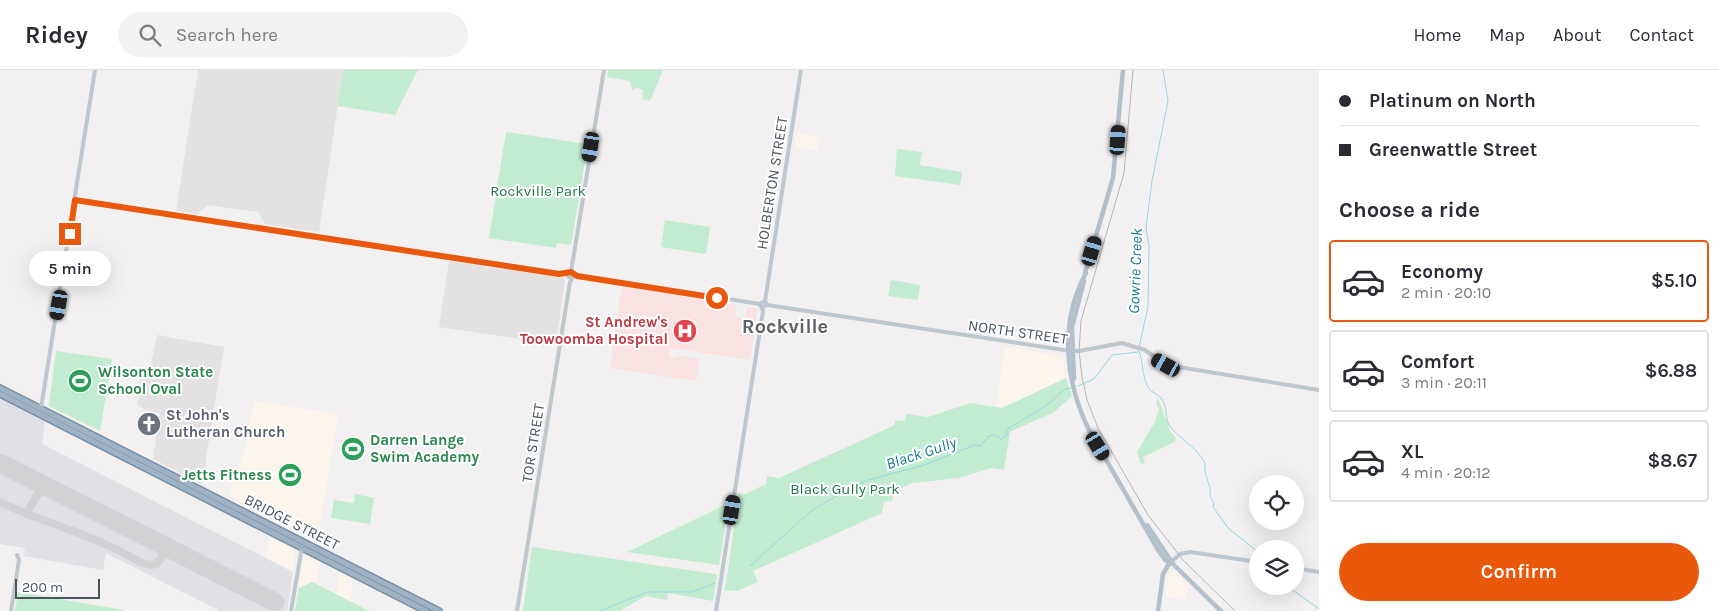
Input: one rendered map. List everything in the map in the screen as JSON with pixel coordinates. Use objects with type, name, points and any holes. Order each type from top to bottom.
[{"type":"highway","name":"BRIDGE STREET","points":[[0,388],[40,411],[302,545],[426,611]]},
{"type":"highway","name":"BRIDGE STREET","points":[[0,394],[40,411]]},
{"type":"highway","name":"BRIDGE STREET","points":[[302,545],[439,611]]},
{"type":"main road","points":[[40,411],[95,70]]},
{"type":"main road","name":"HOLBERTON STREET","points":[[716,611],[801,70]]},
{"type":"main road","points":[[1123,70],[1113,178],[1086,272],[1071,311],[1070,351],[1074,385],[1089,430],[1163,557],[1221,611]]},
{"type":"main road","points":[[1142,521],[1171,563]]},
{"type":"main road","points":[[1162,582],[1171,563],[1187,552],[1249,561]]},
{"type":"main road","points":[[1158,611],[1163,557]]},
{"type":"main road","points":[[1304,570],[1319,572]]},
{"type":"street","name":"TOR STREET","points":[[517,611],[604,70]]},
{"type":"street","name":"NORTH STREET","points":[[75,200],[1070,351],[1119,343],[1142,349],[1166,365],[1319,390]]},
{"type":"street","points":[[291,611],[302,545]]},
{"type":"street","points":[[10,611],[19,560],[17,555]]},
{"type":"shaded area","points":[[198,70],[343,70],[319,232],[265,224],[258,212],[208,205],[197,214],[176,211]]},
{"type":"shaded area","points":[[797,133],[820,137],[817,151],[794,147]]},
{"type":"shaded area","points":[[449,261],[564,278],[556,344],[439,327]]},
{"type":"shaded area","name":"St Andrew's Toowoomba Hospital","points":[[623,287],[737,305],[735,317],[745,318],[747,307],[758,308],[750,360],[670,348],[669,355],[672,359],[682,356],[700,359],[696,381],[610,368],[621,289]]},
{"type":"shaded area","points":[[157,335],[224,347],[202,484],[153,459],[160,413],[148,411],[137,405],[141,378],[148,379]]},
{"type":"shaded area","points":[[1005,346],[1063,357],[1066,378],[1002,408],[996,407]]},
{"type":"shaded area","points":[[0,399],[45,422],[42,444],[293,572],[287,611],[220,611],[106,553],[103,570],[24,556],[25,548],[0,544]]},
{"type":"shaded area","points":[[254,401],[338,414],[317,542],[230,496],[232,481],[245,451]]},
{"type":"shaded area","points":[[270,537],[294,550],[293,572],[267,559]]},
{"type":"shaded area","points":[[306,555],[319,562],[316,584],[312,582],[299,588],[304,556]]},
{"type":"shaded area","points":[[1173,570],[1188,585],[1186,600],[1165,597],[1168,575]]},
{"type":"shaded area","points":[[340,572],[353,579],[350,601],[337,595]]},
{"type":"green space","points":[[343,70],[418,70],[395,115],[337,106]]},
{"type":"green space","points":[[608,70],[663,70],[650,101],[642,99],[643,90],[636,87],[633,91],[630,81],[607,77]]},
{"type":"green space","name":"Rockville Park","points":[[506,132],[588,144],[571,245],[557,243],[556,248],[489,238]]},
{"type":"green space","points":[[897,149],[922,152],[920,165],[962,172],[960,185],[895,176]]},
{"type":"green space","points":[[665,220],[710,227],[706,254],[661,247]]},
{"type":"green space","points":[[891,280],[920,285],[918,300],[888,296]]},
{"type":"green space","name":"Wilsonton State School Oval","points":[[56,351],[112,359],[100,431],[49,406]]},
{"type":"green space","name":"Black Gully Park","points":[[1066,378],[1072,396],[1054,412],[1010,432],[1004,470],[991,468],[959,478],[912,483],[894,491],[892,501],[884,502],[882,513],[753,571],[758,582],[737,591],[725,590],[739,493],[745,494],[766,484],[767,476],[779,478],[895,425],[895,420],[905,421],[906,414],[928,417],[970,403],[1002,408]]},
{"type":"green space","points":[[1158,398],[1170,431],[1176,438],[1175,442],[1143,457],[1145,463],[1141,464],[1137,452],[1155,422],[1159,409],[1156,404]]},
{"type":"green space","points":[[355,494],[374,498],[370,524],[331,518],[334,500],[354,503]]},
{"type":"green space","points":[[729,503],[719,565],[627,552]]},
{"type":"green space","points":[[532,547],[716,574],[713,601],[668,593],[667,600],[646,596],[619,611],[523,611]]},
{"type":"green space","points":[[312,582],[369,611],[295,611],[299,588]]},
{"type":"green space","points":[[18,592],[124,610],[124,611],[15,611]]},
{"type":"waterway","name":"Gowrie Creek","points":[[1139,347],[1148,307],[1149,246],[1146,228],[1152,181],[1168,101],[1163,70]]},
{"type":"waterway","name":"Gowrie Creek","points":[[1139,351],[1146,383],[1163,400],[1169,425],[1197,452],[1205,463],[1210,496],[1214,503],[1213,507],[1228,528],[1249,545]]},
{"type":"waterway","name":"Black Gully","points":[[1078,386],[1094,379],[1112,355],[1138,352]]},
{"type":"waterway","name":"Black Gully","points":[[750,566],[811,511],[850,488],[868,480],[924,465],[975,445],[981,446],[989,436],[995,435],[1001,439],[1007,435],[1006,430],[1047,405],[1065,389],[1071,388]]},
{"type":"waterway","name":"Black Gully","points":[[600,611],[647,592],[692,592],[715,583]]},
{"type":"waterway","name":"Gowrie Creek","points":[[1300,595],[1319,609]]},
{"type":"taxiway","points":[[13,470],[37,483],[39,490]]},
{"type":"taxiway","points":[[26,514],[42,487],[70,499]]},
{"type":"taxiway","points":[[0,502],[77,532],[148,565],[157,564],[164,553],[164,547],[139,533]]},
{"type":"taxiway","points":[[164,553],[172,550],[196,562]]},
{"type":"runway","points":[[0,463],[275,602]]},
{"type":"railway","points":[[1133,70],[1124,173],[1081,321],[1079,351],[1082,377],[1087,400],[1098,428],[1148,515],[1183,560],[1235,611]]},
{"type":"place","name":"St Andrew's Toowoomba Hospital","points":[[685,331]]},
{"type":"place","name":"Wilsonton State School Oval","points":[[80,381]]},
{"type":"place","name":"St John's Lutheran Church","points":[[149,424]]},
{"type":"place","name":"Darren Lange Swim Academy","points":[[353,449]]},
{"type":"place","name":"Jetts Fitness","points":[[290,475]]},
{"type":"district","name":"Rockville","points":[[785,326]]},
{"type":"route","points":[[70,234],[75,200],[559,274],[571,272],[577,276],[717,298]]}]
